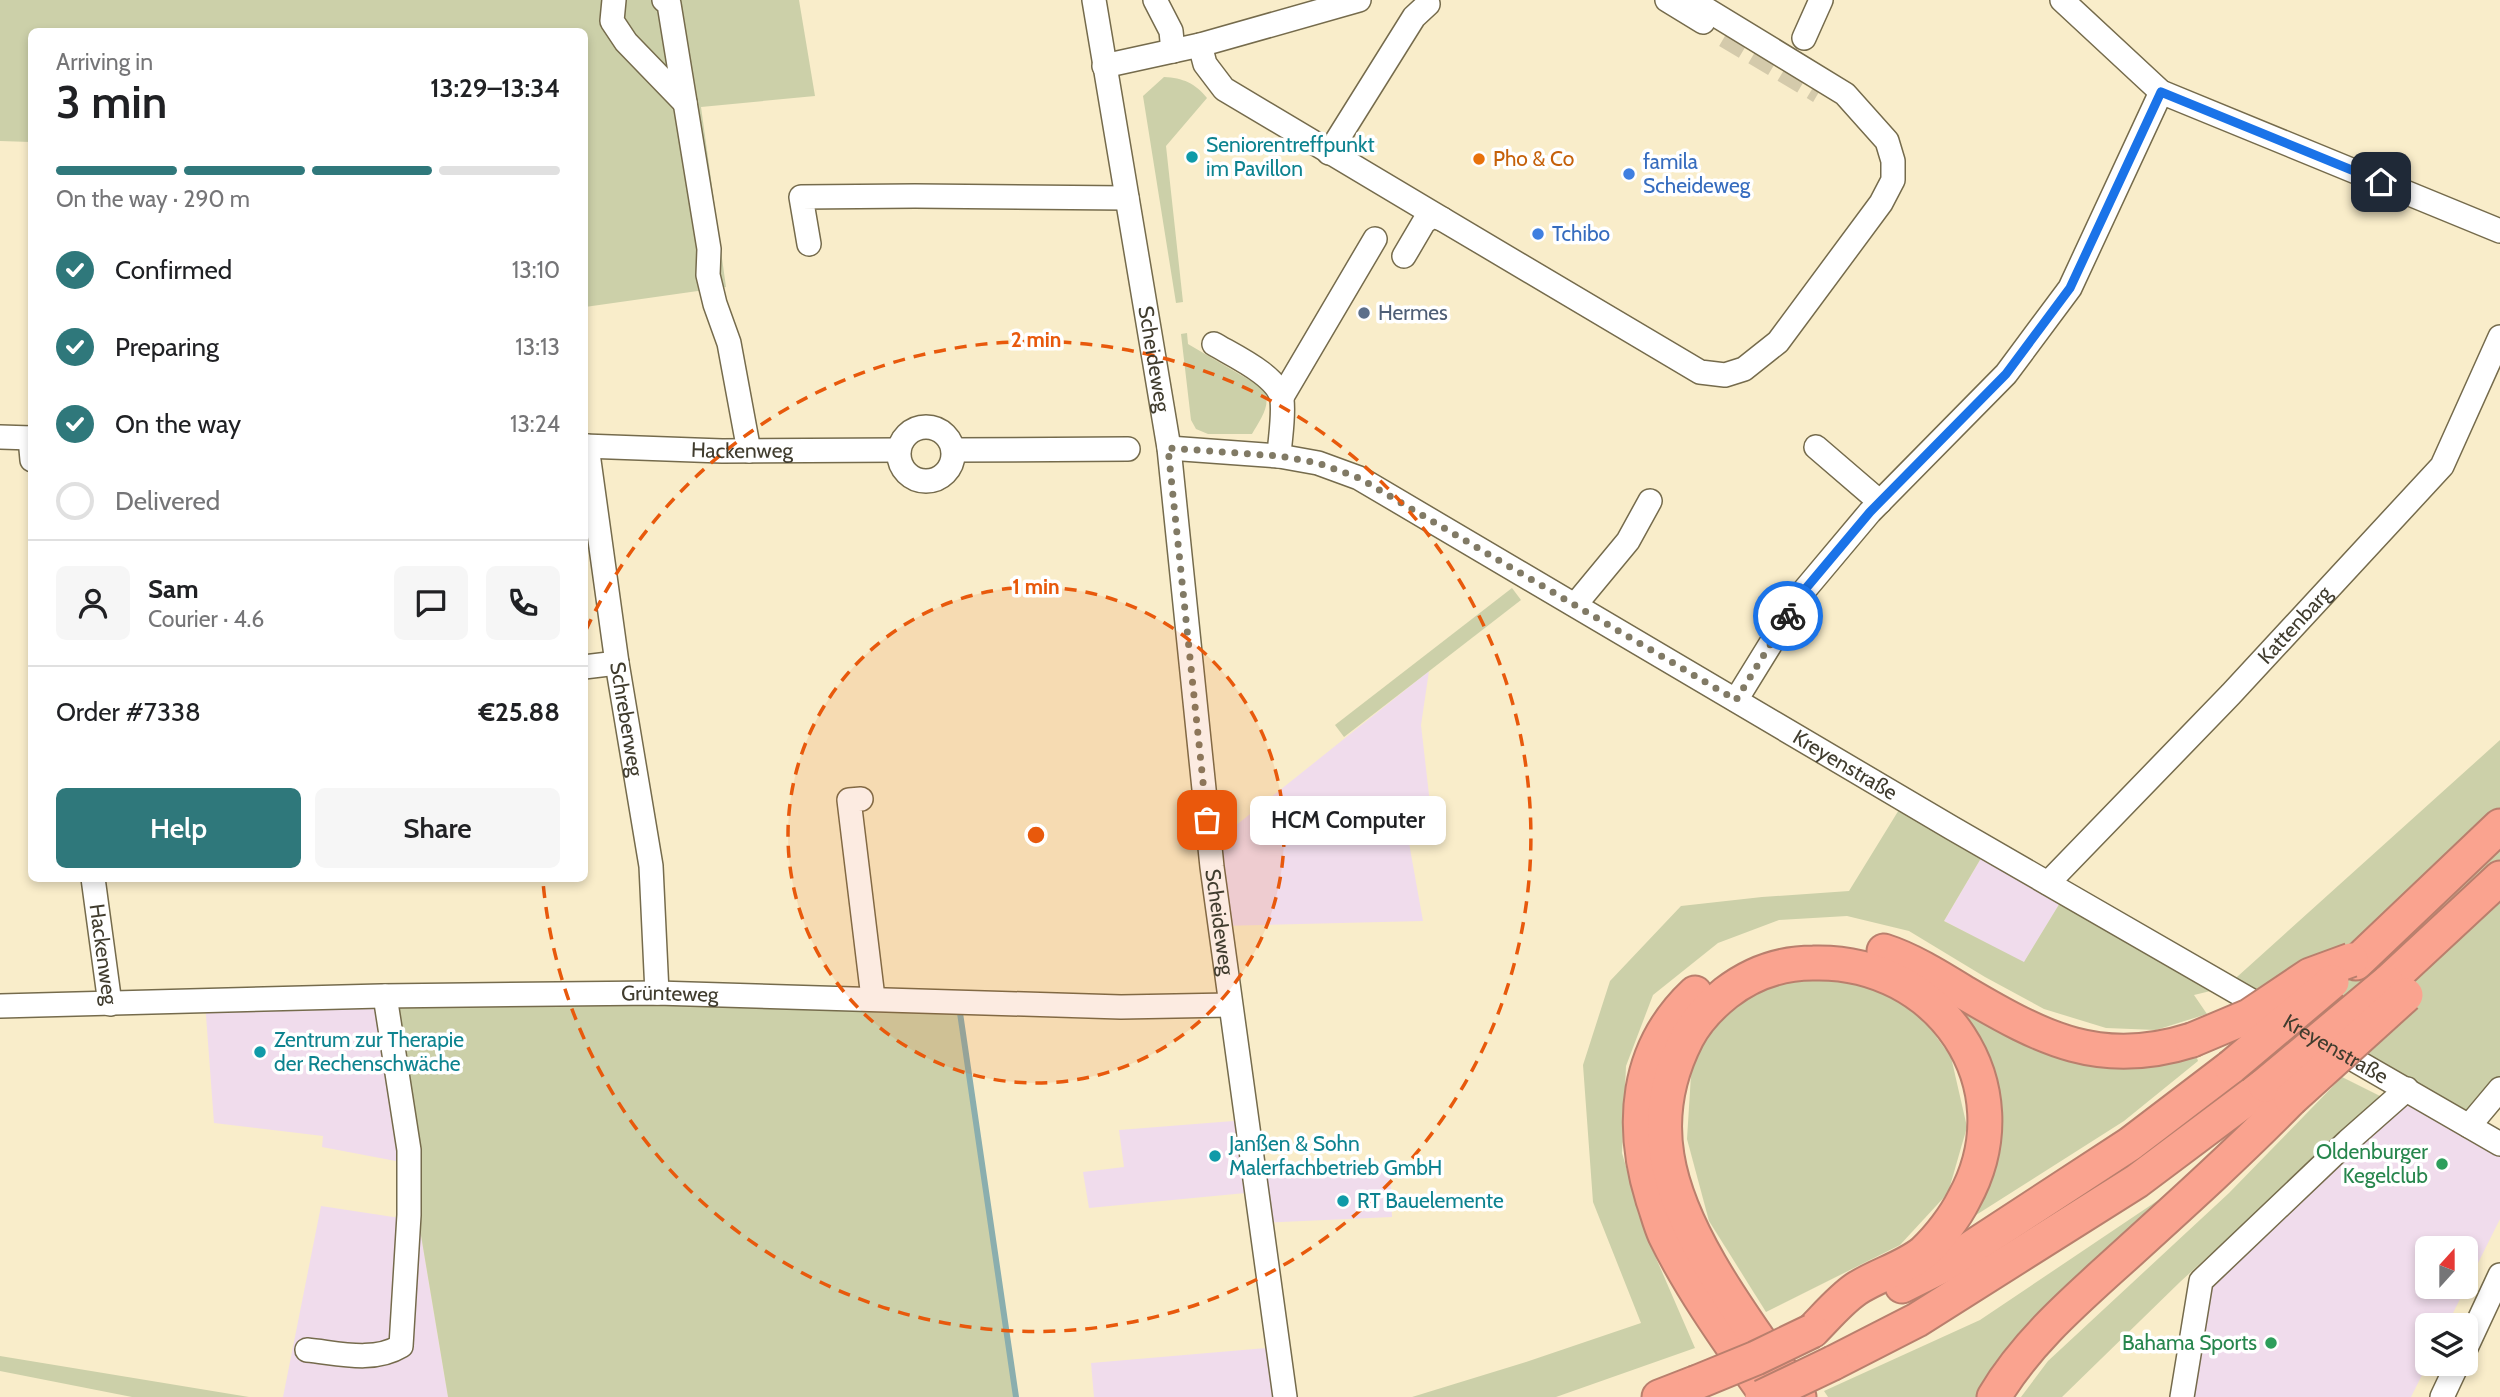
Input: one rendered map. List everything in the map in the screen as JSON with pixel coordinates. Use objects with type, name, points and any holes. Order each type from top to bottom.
[{"type":"highway","points":[[1659,1397],[1756,1358],[1948,1263],[2130,1144],[2231,1068],[2357,960],[2500,826]]},
{"type":"highway","points":[[2396,989],[2500,878]]},
{"type":"highway","points":[[1762,1397],[1917,1320],[2278,1092],[2492,910],[2500,894]]},
{"type":"highway","points":[[1768,1397],[1721,1329],[1664,1234],[1643,1168],[1639,1107],[1650,1060],[1664,1030],[1691,996],[1717,973],[1749,954],[1785,944],[1839,941],[1886,951],[2044,1036],[2096,1051],[2137,1052],[2164,1049],[2192,1040],[2249,1016],[2310,975],[2357,960]]},
{"type":"highway","points":[[1799,1397],[1727,1293],[1692,1228],[1667,1157],[1667,1090],[1676,1060],[1692,1028],[1715,1002],[1738,984],[1763,972],[1796,963],[1832,962],[1868,969],[1900,982],[1928,1001],[1952,1026],[1968,1049],[1979,1075],[1986,1105],[1985,1135],[1978,1168],[1964,1200],[1945,1228],[1923,1253],[1855,1290],[1812,1331]]},
{"type":"highway","points":[[1994,1397],[2026,1351],[2080,1297],[2235,1156],[2278,1092]]},
{"type":"street","points":[[614,0],[612,21],[626,42],[685,103]]},
{"type":"street","points":[[664,0],[669,4],[709,249],[708,275],[729,343],[748,451]]},
{"type":"street","name":"Scheideweg","points":[[1094,0],[1168,448],[1211,856],[1284,1397]]},
{"type":"street","points":[[1155,0],[1171,31],[1174,51]]},
{"type":"street","points":[[1104,66],[1200,45],[1309,5],[1359,0]]},
{"type":"street","points":[[1667,0],[1725,36]]},
{"type":"street","points":[[1200,45],[1205,64],[1224,89],[1700,372],[1725,375],[1744,369],[1778,342],[1881,204],[1893,180],[1893,161],[1886,141],[1845,94],[1691,0]]},
{"type":"street","points":[[1804,38],[1821,0]]},
{"type":"street","points":[[2062,0],[2161,92],[2500,231]]},
{"type":"street","points":[[1329,153],[1424,1]]},
{"type":"street","points":[[1819,92],[1872,123]]},
{"type":"street","points":[[1736,700],[1802,593],[1880,502],[2006,374],[2070,288],[2161,92]]},
{"type":"street","points":[[809,244],[801,197],[1127,198]]},
{"type":"street","points":[[1405,256],[1424,222],[1433,216],[1442,219]]},
{"type":"street","points":[[1279,456],[1282,397],[1375,239]]},
{"type":"street","name":"Kattenbarg","points":[[2048,883],[2231,694],[2442,466],[2500,337]]},
{"type":"street","points":[[1214,344],[1260,372],[1274,384],[1282,397]]},
{"type":"street","points":[[922,428],[938,430],[950,442],[953,450],[950,468],[936,480],[917,480],[903,468],[900,450],[907,435],[922,428]]},
{"type":"street","points":[[0,437],[28,444]]},
{"type":"street","name":"Hackenweg","points":[[588,446],[748,451],[900,450]]},
{"type":"street","points":[[1816,447],[1880,502]]},
{"type":"street","name":"Kreyenstraße","points":[[1168,448],[1279,456],[1318,463],[1359,478],[2048,883],[2500,1144]]},
{"type":"street","points":[[953,450],[1128,449]]},
{"type":"street","name":"Schreberweg","points":[[588,460],[617,663],[651,866],[657,993]]},
{"type":"street","points":[[1576,604],[1628,541],[1650,500]]},
{"type":"street","points":[[588,667],[617,663]]},
{"type":"street","points":[[848,800],[873,999]]},
{"type":"street","name":"Hackenweg","points":[[0,1006],[110,1003],[94,882]]},
{"type":"street","name":"Grünteweg","points":[[110,1003],[657,993],[1121,1007],[1230,1005]]},
{"type":"street","points":[[307,1350],[366,1356],[389,1353],[401,1346],[409,1215],[409,1150],[385,996]]},
{"type":"street","points":[[2182,1397],[2201,1281],[2348,1141],[2407,1089]]},
{"type":"street","points":[[2469,1126],[2500,1089]]},
{"type":"street","points":[[2478,1322],[2500,1275]]},
{"type":"street","points":[[2442,1397],[2452,1376]]},
{"type":"shaded area","points":[[1429,671],[1421,725],[1434,838],[1409,843],[1423,921],[1220,926],[1210,846]]},
{"type":"shaded area","points":[[1987,848],[2066,893],[2024,963],[1944,921]]},
{"type":"shaded area","points":[[381,996],[448,1397],[283,1397],[321,1206],[400,1218],[401,1162],[322,1147],[323,1136],[214,1123],[205,1002]]},
{"type":"shaded area","points":[[2407,1089],[2500,1144],[2500,1219],[2478,1263],[2478,1236],[2415,1236],[2415,1299],[2460,1299],[2453,1313],[2415,1313],[2415,1376],[2422,1376],[2411,1397],[2182,1397],[2201,1281]]},
{"type":"shaded area","points":[[1246,1120],[1254,1170],[1390,1164],[1392,1217],[1261,1223],[1256,1192],[1089,1208],[1083,1172],[1124,1167],[1119,1130]]},
{"type":"shaded area","points":[[1278,1347],[1285,1397],[1094,1397],[1091,1363]]},
{"type":"green space","points":[[0,0],[799,0],[815,96],[701,107],[726,287],[588,307],[588,28],[28,28],[28,142],[0,141]]},
{"type":"green space","points":[[1164,77],[1188,82],[1207,98],[1166,146],[1183,302],[1176,303],[1143,96]]},
{"type":"green space","points":[[1187,333],[1188,344],[1263,388],[1266,406],[1252,434],[1208,434],[1196,429],[1191,420],[1181,334]]},
{"type":"green space","points":[[1512,588],[1521,600],[1344,737],[1335,725]]},
{"type":"green space","points":[[2500,740],[2500,1081],[2459,1121],[2227,987],[2194,995],[2207,1014],[2156,1030],[2106,1028],[2044,1009],[1909,931],[1847,916],[1779,920],[1718,943],[1653,995],[1626,1066],[1622,1153],[1646,1235],[1695,1348],[1556,1397],[1412,1397],[1641,1323],[1593,1202],[1583,1065],[1610,981],[1681,906],[1849,891],[1905,800],[1987,848],[1944,921],[2024,962],[2066,893],[2227,986]]},
{"type":"green space","points":[[1849,975],[1914,1006],[1951,1057],[1967,1127],[1948,1193],[1900,1245],[1766,1312],[1709,1221],[1687,1139],[1692,1059],[1723,1005],[1781,976]]},
{"type":"green space","points":[[381,996],[958,1001],[1016,1397],[448,1397]]},
{"type":"green space","points":[[1952,997],[2013,1036],[2071,1062],[2133,1064],[2196,1055],[2198,1061],[2124,1121],[1965,1222],[1995,1158],[2001,1103],[1987,1052]]},
{"type":"green space","points":[[2342,1077],[2382,1097],[2180,1282],[2062,1397],[2021,1397],[2048,1361],[2229,1193]]},
{"type":"green space","points":[[2209,1166],[1982,1397],[1828,1397],[1824,1391],[1980,1320]]},
{"type":"green space","points":[[0,1356],[249,1397],[132,1397],[0,1371]]},
{"type":"waterway","points":[[959,1006],[1016,1397]]},
{"type":"tunnel","points":[[1725,36],[1819,92]]},
{"type":"way so far","points":[[1207,820],[1168,448],[1279,456],[1318,463],[1359,478],[1736,700],[1788,616]]},
{"type":"place","name":"Seniorentreffpunkt im Pavillon","points":[[1192,157]]},
{"type":"place","name":"Pho & Co","points":[[1479,159]]},
{"type":"place","name":"famila Scheideweg","points":[[1629,174]]},
{"type":"place","name":"Tchibo","points":[[1538,234]]},
{"type":"place","name":"Hermes","points":[[1364,313]]},
{"type":"place","name":"HCM Computer","points":[[1207,820]]},
{"type":"place","name":"Zentrum zur Therapie der Rechenschwäche","points":[[260,1052]]},
{"type":"place","name":"Janßen & Sohn Malerfachbetrieb GmbH","points":[[1215,1156]]},
{"type":"place","name":"Oldenburger Kegelclub","points":[[2442,1164]]},
{"type":"place","name":"RT Bauelemente","points":[[1343,1201]]},
{"type":"place","name":"Bahama Sports","points":[[2271,1343]]},
{"type":"route","points":[[1788,616],[1802,593],[1870,512],[2006,374],[2070,288],[2161,92],[2381,182]]}]
